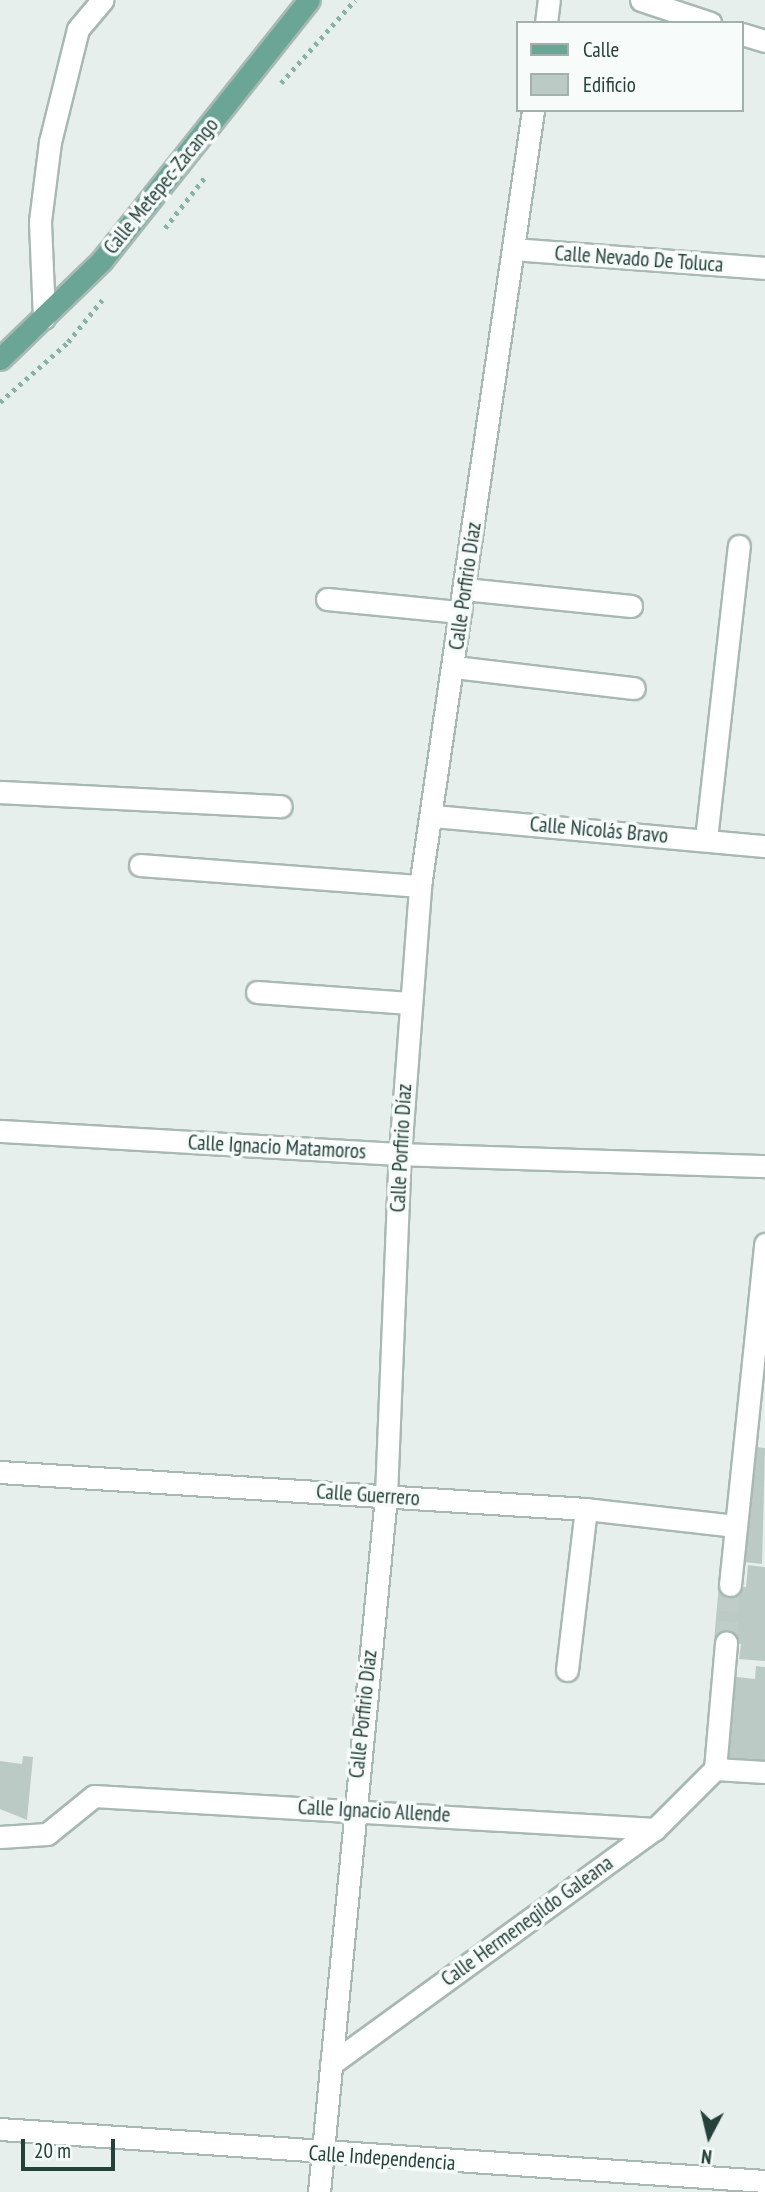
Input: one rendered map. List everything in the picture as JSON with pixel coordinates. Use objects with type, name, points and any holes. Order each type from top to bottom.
[{"type":"main road","name":"Calle Metepec-Zacango","points":[[0,359],[102,260],[309,0]]},
{"type":"street","points":[[44,318],[40,221],[57,105],[78,29],[102,0]]},
{"type":"street","points":[[546,21],[550,0]]},
{"type":"street","points":[[641,0],[703,21]]},
{"type":"street","points":[[744,35],[765,41]]},
{"type":"street","name":"Calle Porfirio Díaz","points":[[319,2192],[386,1496],[400,1154],[420,886],[433,816],[533,112]]},
{"type":"street","name":"Calle Nevado De Toluca","points":[[513,249],[765,268]]},
{"type":"street","points":[[706,839],[739,546]]},
{"type":"street","points":[[464,589],[631,606]]},
{"type":"street","points":[[327,599],[460,612]]},
{"type":"street","points":[[454,667],[634,688]]},
{"type":"street","points":[[0,792],[281,806]]},
{"type":"street","name":"Calle Nicolás Bravo","points":[[433,816],[765,846]]},
{"type":"street","points":[[140,865],[420,886]]},
{"type":"street","points":[[257,992],[410,1003]]},
{"type":"street","name":"Calle Ignacio Matamoros","points":[[0,1131],[400,1154],[765,1166]]},
{"type":"street","points":[[730,1585],[736,1526],[755,1431],[765,1244]]},
{"type":"street","name":"Calle Guerrero","points":[[0,1472],[586,1509],[736,1526]]},
{"type":"street","points":[[568,1670],[586,1509]]},
{"type":"street","points":[[726,1642],[715,1769],[765,1772]]},
{"type":"street","name":"Calle Hermenegildo Galeana","points":[[331,2064],[655,1829],[715,1769]]},
{"type":"street","name":"Calle Ignacio Allende","points":[[0,1837],[47,1834],[94,1796],[354,1808],[655,1829]]},
{"type":"street","name":"Calle Independencia","points":[[0,2129],[321,2155],[765,2181]]},
{"type":"building","points":[[757,1447],[765,1448],[762,1564],[744,1562]]},
{"type":"building","points":[[748,1565],[765,1567],[765,1661],[739,1659],[741,1644],[714,1641],[719,1584],[746,1587]]},
{"type":"building","points":[[756,1666],[765,1667],[765,1766],[719,1760],[728,1676],[755,1679]]},
{"type":"building","points":[[23,1756],[33,1757],[27,1820],[0,1809],[0,1761],[22,1764]]},
{"type":"tunnel","points":[[726,1642],[730,1585]]}]
